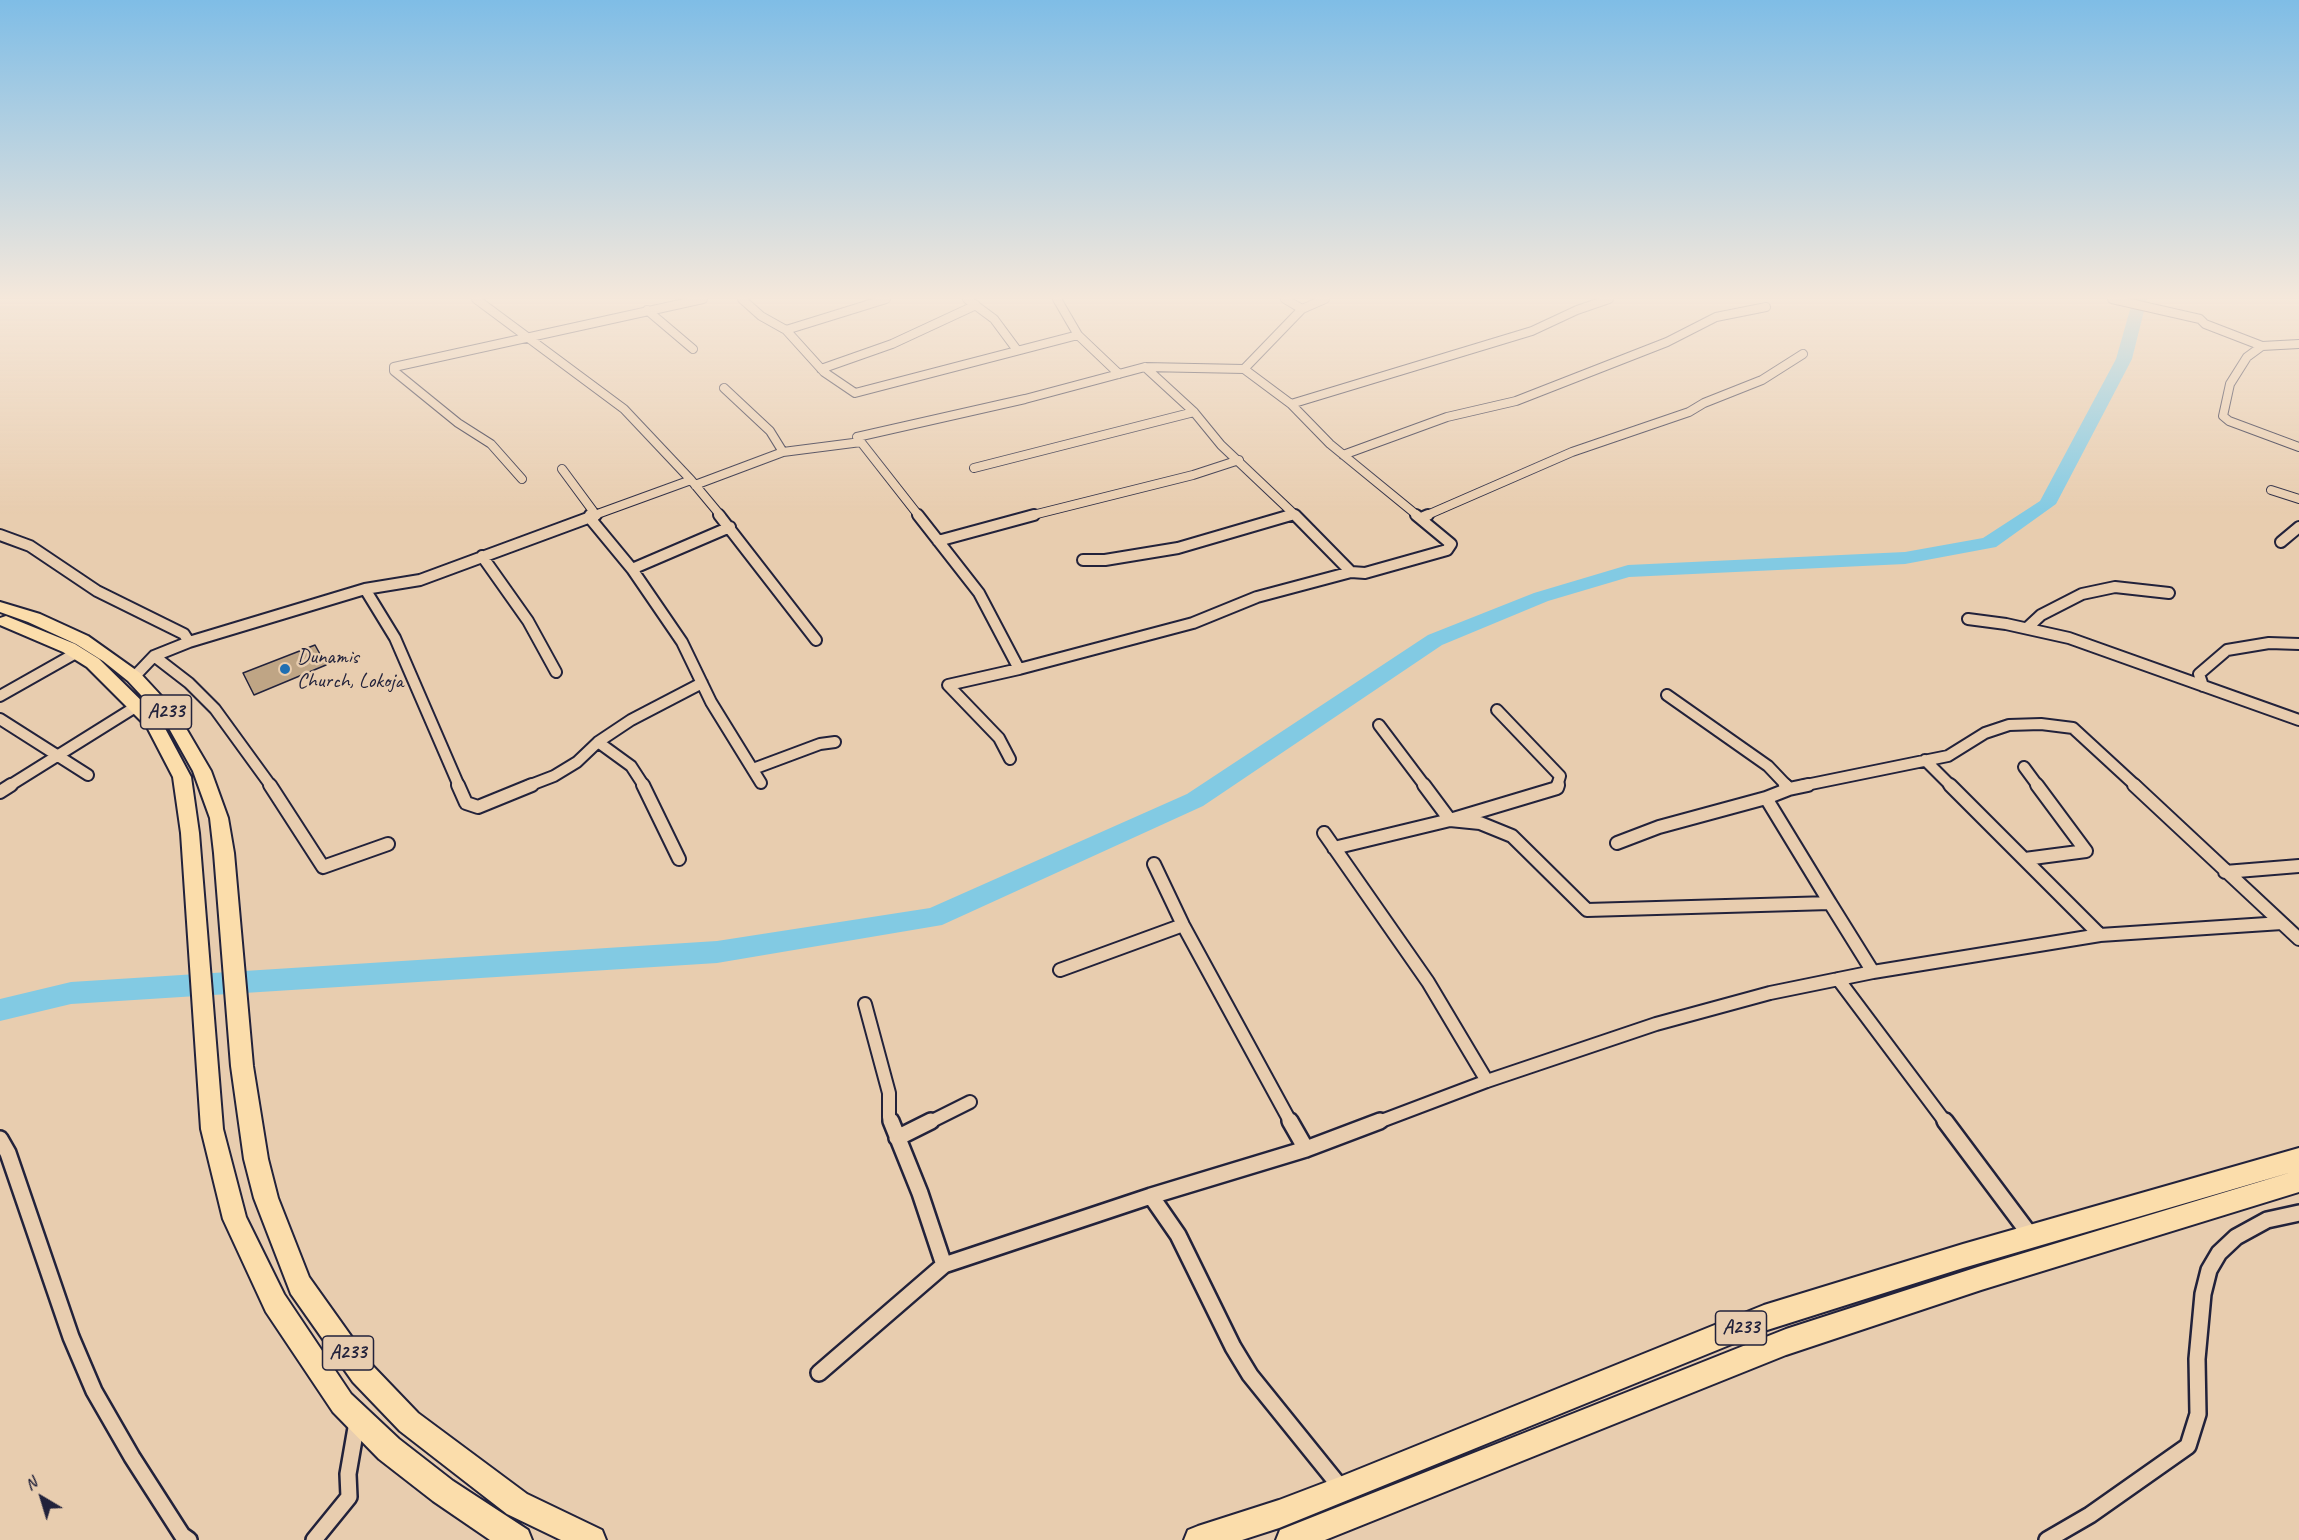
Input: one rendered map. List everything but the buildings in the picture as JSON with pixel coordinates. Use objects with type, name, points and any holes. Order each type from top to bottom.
[{"type":"highway","name":"A233","points":[[0,607],[34,618],[82,640],[109,657],[134,677],[171,717],[202,771],[219,818],[242,1066],[256,1159],[266,1198],[300,1285],[362,1373],[409,1422],[517,1504],[592,1540]]},
{"type":"highway","name":"A233","points":[[0,620],[19,626],[76,652],[100,670],[154,723],[182,777],[190,833],[212,1129],[235,1219],[275,1303],[342,1403],[357,1418],[389,1449],[443,1491],[518,1540]]},
{"type":"highway","name":"A233","points":[[1198,1540],[1342,1490],[1764,1318],[2031,1236],[2299,1159]]},
{"type":"highway","name":"A233","points":[[1308,1537],[1786,1342],[1981,1278],[2299,1181]]},
{"type":"street","points":[[394,371],[458,423],[491,444],[522,479]]},
{"type":"street","points":[[572,371],[624,409],[693,483],[816,640]]},
{"type":"street","points":[[824,371],[855,393],[938,371]]},
{"type":"street","points":[[1116,371],[1119,374]]},
{"type":"street","points":[[1019,669],[979,593],[857,437],[1131,371]]},
{"type":"street","points":[[1149,371],[1194,412],[1221,445],[1352,572]]},
{"type":"street","points":[[1010,759],[999,738],[948,685],[1019,669],[1193,623],[1257,597],[1352,572],[1365,573],[1447,550],[1450,547],[1450,541],[1343,455],[1292,404],[1247,371]]},
{"type":"street","points":[[1292,404],[1401,371]]},
{"type":"street","points":[[1343,455],[1447,417],[1516,400],[1592,371]]},
{"type":"street","points":[[1421,518],[1572,452],[1689,412],[1704,403],[1762,380],[1776,371]]},
{"type":"street","points":[[2237,371],[2230,384],[2223,416],[2229,421],[2299,447]]},
{"type":"street","points":[[724,388],[770,431],[783,452]]},
{"type":"street","points":[[974,468],[1194,412]]},
{"type":"street","points":[[134,677],[154,656],[189,642],[302,606],[365,589],[420,580],[589,517],[783,452],[861,442]]},
{"type":"street","points":[[938,541],[1119,492],[1193,475],[1239,460]]},
{"type":"street","points":[[562,469],[592,511],[589,517]]},
{"type":"street","points":[[2271,490],[2299,499]]},
{"type":"street","points":[[1083,560],[1105,560],[1178,548],[1216,539],[1294,514]]},
{"type":"street","points":[[589,517],[632,569],[682,642],[711,702],[761,783]]},
{"type":"street","points":[[632,569],[729,527]]},
{"type":"street","points":[[2281,542],[2299,527]]},
{"type":"street","points":[[0,535],[30,546],[97,591],[183,634],[189,642]]},
{"type":"street","points":[[482,556],[528,621],[556,672]]},
{"type":"street","points":[[2027,628],[2041,615],[2082,594],[2115,587],[2169,593]]},
{"type":"street","points":[[365,589],[395,638],[466,803],[478,807],[554,776],[577,762],[598,742],[642,713],[702,683]]},
{"type":"street","points":[[1968,619],[2027,628],[2069,638],[2299,720]]},
{"type":"street","points":[[2203,686],[2199,674],[2227,650],[2269,643],[2299,644]]},
{"type":"street","points":[[0,696],[76,652]]},
{"type":"street","points":[[154,656],[189,683],[215,709],[262,772],[319,864],[323,867],[330,866],[388,844]]},
{"type":"street","points":[[1667,695],[1768,766],[1789,789]]},
{"type":"street","points":[[0,792],[137,706]]},
{"type":"street","points":[[1334,848],[1450,820],[1557,788],[1560,776],[1497,710]]},
{"type":"street","points":[[0,719],[88,775]]},
{"type":"street","points":[[1617,843],[1659,827],[1766,798],[1789,789],[1948,756],[1985,733],[2009,725],[2041,724],[2073,729],[2299,939]]},
{"type":"street","points":[[1379,725],[1450,820],[1480,823],[1512,836],[1587,910],[1830,903]]},
{"type":"street","points":[[598,742],[631,766],[650,797],[679,859]]},
{"type":"street","points":[[753,769],[820,744],[835,742]]},
{"type":"street","points":[[1925,760],[2100,935]]},
{"type":"street","points":[[2024,767],[2086,851],[2025,859]]},
{"type":"street","points":[[1766,798],[1873,972]]},
{"type":"street","points":[[1324,834],[1428,982],[1467,1043],[1487,1081]]},
{"type":"street","points":[[1154,864],[1183,925],[1306,1149]]},
{"type":"street","points":[[2226,872],[2299,866]]},
{"type":"street","points":[[819,1373],[944,1265],[1151,1196],[1306,1149],[1487,1081],[1656,1024],[1770,993],[1838,979],[2100,935],[2282,923]]},
{"type":"street","points":[[1060,970],[1183,925]]},
{"type":"street","points":[[1838,979],[2031,1236]]},
{"type":"street","points":[[865,1004],[889,1093],[889,1117],[920,1193],[944,1265]]},
{"type":"street","points":[[897,1138],[970,1102]]},
{"type":"street","points":[[0,1139],[15,1172],[71,1337],[94,1391],[132,1457],[182,1534],[189,1540]]},
{"type":"street","points":[[1151,1196],[1178,1235],[1233,1347],[1250,1374],[1342,1490]]},
{"type":"street","points":[[2053,1538],[2090,1515],[2188,1446],[2198,1414],[2197,1359],[2203,1294],[2209,1270],[2219,1253],[2236,1237],[2268,1220],[2299,1213]]},
{"type":"street","points":[[314,1540],[349,1497],[348,1474],[357,1418]]},
{"type":"street","points":[[1299,1506],[1308,1537]]},
{"type":"waterway","points":[[0,1010],[71,993],[717,952],[933,918],[1195,800],[1435,640],[1541,597],[1628,571],[1905,558],[1989,543],[2047,504],[2118,371]]},
{"type":"place","name":"Dunamis Church, Lokoja","points":[[285,669]]}]
